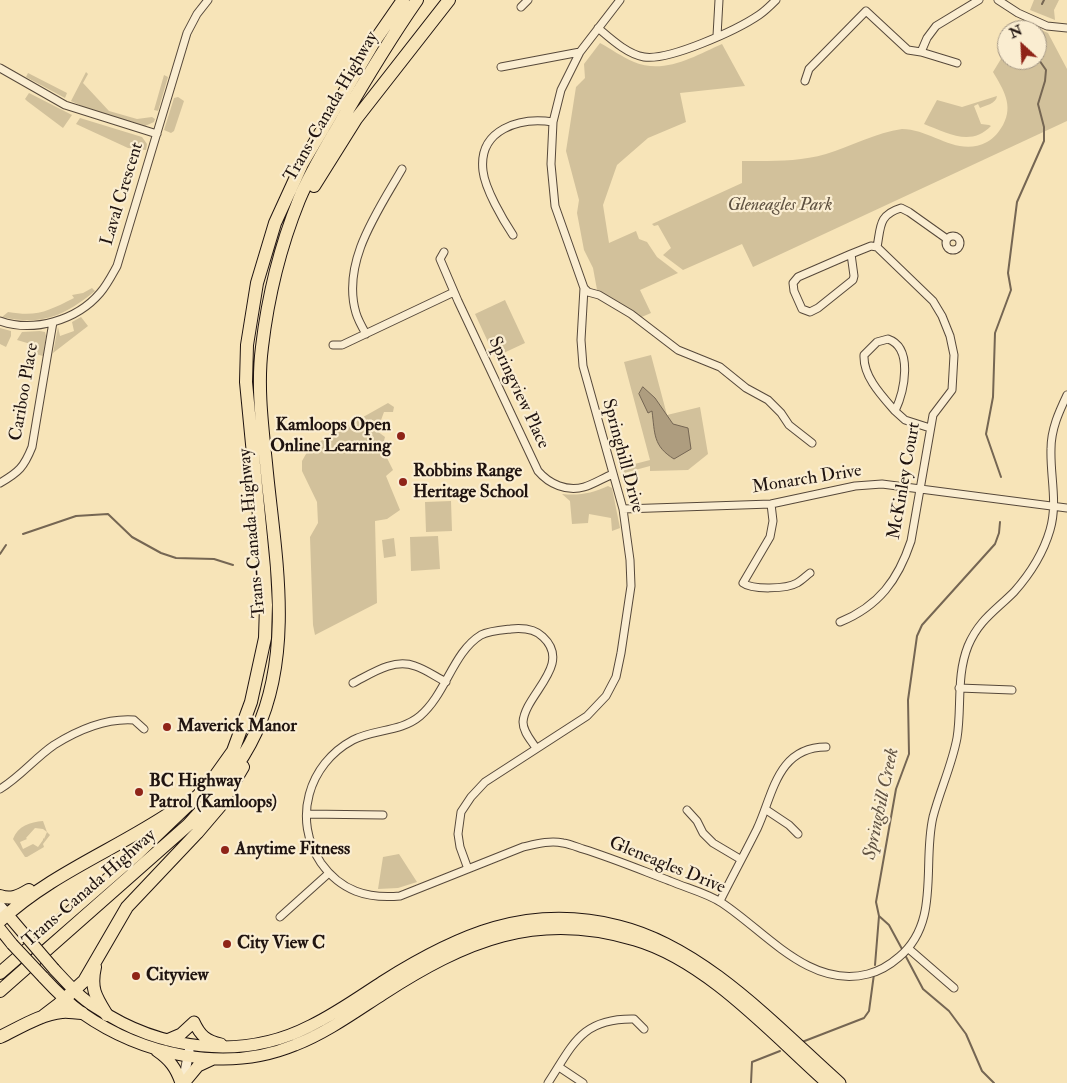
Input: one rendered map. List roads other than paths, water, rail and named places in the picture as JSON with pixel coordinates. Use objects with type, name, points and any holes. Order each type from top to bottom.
[{"type":"highway","points":[[374,42],[394,0]]},
{"type":"highway","name":"Trans-Canada Highway","points":[[0,973],[138,853],[208,786],[233,751],[252,702],[265,638],[264,568],[246,382],[247,345],[257,283],[275,223],[302,164],[374,42],[403,0]]},
{"type":"highway","name":"Trans-Canada Highway","points":[[0,991],[188,825],[212,798],[237,765],[256,732],[274,676],[278,642],[276,568],[262,420],[261,350],[271,287],[288,229],[299,199],[313,170],[364,83],[418,0]]},
{"type":"highway","points":[[288,229],[321,173],[356,120],[449,0]]},
{"type":"highway","points":[[42,1017],[84,981],[127,907],[220,806],[241,773],[256,732]]},
{"type":"highway","points":[[2,914],[158,821],[208,786]]},
{"type":"highway","points":[[0,896],[7,899],[18,897],[50,878],[88,861]]},
{"type":"highway","points":[[96,962],[92,980],[97,998],[107,1015]]},
{"type":"highway","points":[[0,1037],[42,1017],[63,1012],[82,1013]]},
{"type":"main road","points":[[2,914],[24,934],[74,990],[94,1007],[124,1024],[189,1050],[215,1058],[258,1056],[294,1046],[331,1027],[421,970],[456,951],[483,940],[536,929],[570,928],[616,935],[655,947],[679,960],[720,988],[827,1083]]},
{"type":"main road","points":[[151,1048],[189,1050],[235,1047],[274,1040],[310,1026],[419,959],[455,941],[508,923],[535,919],[574,919],[619,926],[639,932],[659,939],[684,953],[725,981],[840,1083]]},
{"type":"main road","points":[[0,929],[64,999],[82,1013],[118,1034],[151,1048],[167,1058],[173,1064],[183,1083],[198,1066],[215,1058]]},
{"type":"main road","points":[[167,1040],[186,1031],[194,1022],[199,1033],[208,1040],[235,1047]]},
{"type":"street","name":"Laval Crescent","points":[[0,321],[8,324],[32,325],[53,322],[84,308],[100,293],[108,282],[116,266],[187,33],[197,14],[208,0]]},
{"type":"street","points":[[521,7],[528,0]]},
{"type":"street","name":"Springhill Drive","points":[[468,869],[460,847],[458,834],[461,812],[470,797],[485,782],[586,716],[606,696],[616,677],[632,586],[623,509],[583,366],[581,340],[584,288],[555,206],[551,164],[553,122],[561,90],[580,52],[620,0]]},
{"type":"street","points":[[717,36],[719,0]]},
{"type":"street","points":[[598,28],[628,50],[643,57],[659,57],[676,54],[749,22],[776,0]]},
{"type":"street","points":[[921,52],[927,38],[936,26],[979,0]]},
{"type":"street","points":[[998,0],[1018,13],[1047,26],[1067,28]]},
{"type":"street","points":[[805,81],[809,69],[866,11],[908,50],[957,63]]},
{"type":"street","points":[[501,67],[580,52]]},
{"type":"street","points":[[0,68],[65,106],[157,134]]},
{"type":"street","points":[[513,235],[505,224],[486,183],[483,171],[483,158],[488,143],[502,129],[518,122],[538,120],[553,122]]},
{"type":"street","points":[[366,334],[356,314],[353,276],[369,227],[402,169]]},
{"type":"street","points":[[851,254],[853,280],[818,308],[810,312],[802,309],[794,292],[794,283],[798,277],[851,254],[871,246],[877,247],[882,221],[889,212],[901,208],[947,239]]},
{"type":"street","name":"McKinley Court","points":[[840,622],[856,616],[878,599],[892,582],[905,561],[911,541],[933,415],[952,390],[954,355],[950,336],[942,316],[932,301],[877,247]]},
{"type":"street","name":"Springview Place","points":[[444,252],[440,259],[454,292],[538,470],[544,478],[552,483],[576,488],[584,487],[613,474]]},
{"type":"street","points":[[584,288],[588,292],[610,301],[631,314],[678,350],[720,367],[746,388],[768,400],[781,413],[789,425],[812,443]]},
{"type":"street","points":[[333,345],[342,344],[366,334],[454,292]]},
{"type":"street","name":"Cariboo Place","points":[[0,483],[14,474],[26,462],[32,447],[53,322]]},
{"type":"street","points":[[894,411],[899,402],[906,368],[898,345],[888,339],[877,342],[864,355],[864,366],[880,393],[894,411],[905,420],[930,428]]},
{"type":"street","name":"Gleneagles Drive","points":[[536,748],[524,730],[523,722],[525,712],[548,675],[552,662],[552,652],[543,637],[532,631],[521,629],[500,630],[482,634],[467,646],[435,700],[420,717],[404,725],[354,739],[336,752],[319,770],[310,788],[307,814],[309,837],[317,857],[328,873],[351,890],[381,898],[400,896],[523,847],[541,843],[563,842],[598,853],[720,901],[792,955],[821,973],[840,977],[856,977],[872,973],[892,963],[909,948],[921,929],[927,908],[930,836],[933,817],[955,749],[960,707],[959,688],[968,647],[978,627],[1029,573],[1041,554],[1050,530],[1054,507],[1051,447],[1055,420],[1067,395]]},
{"type":"street","name":"Monarch Drive","points":[[623,509],[771,504],[856,486],[882,484],[1067,508]]},
{"type":"street","points":[[771,504],[773,521],[770,537],[743,583],[748,587],[780,587],[797,584],[810,574]]},
{"type":"street","points":[[353,683],[394,664],[403,663],[415,666],[446,682]]},
{"type":"street","points":[[959,688],[1012,690]]},
{"type":"street","points":[[0,789],[54,746],[84,729],[104,722],[123,719],[134,720],[144,729]]},
{"type":"street","points":[[720,901],[765,809],[778,775],[791,759],[811,747],[826,747]]},
{"type":"street","points":[[765,809],[789,825],[798,834]]},
{"type":"street","points":[[687,810],[697,821],[703,833],[713,843],[740,860]]},
{"type":"street","points":[[307,814],[384,815]]},
{"type":"street","points":[[280,917],[328,873]]},
{"type":"street","points":[[909,948],[954,988]]},
{"type":"street","points":[[548,1083],[573,1044],[593,1026],[604,1021],[634,1019],[644,1029]]},
{"type":"street","points":[[183,1083],[189,1050]]},
{"type":"street","points":[[558,1067],[583,1083]]},
{"type":"waterway","name":"Springhill Creek","points":[[1042,4],[1044,0]]},
{"type":"waterway","name":"Springhill Creek","points":[[1001,477],[986,434],[993,397],[995,333],[1011,290],[1008,273],[1017,202],[1044,141],[1044,127],[1038,104],[1045,81],[1046,70]]},
{"type":"waterway","points":[[23,534],[76,516],[108,514],[132,537],[161,553],[176,558],[214,559],[233,565]]},
{"type":"waterway","name":"Springhill Creek","points":[[902,949],[889,925],[879,916],[876,902],[896,789],[909,754],[908,700],[917,636],[922,625],[995,544],[1000,522]]},
{"type":"waterway","points":[[0,554],[6,545]]},
{"type":"waterway","points":[[875,965],[879,916]]},
{"type":"waterway","name":"Springhill Creek","points":[[904,953],[923,989],[949,1011],[966,1034],[982,1071],[994,1083]]},
{"type":"waterway","points":[[802,1042],[864,1018],[869,1011],[874,974]]},
{"type":"waterway","name":"Springhill Creek","points":[[751,1083],[752,1062],[780,1051]]},
{"type":"place","name":"Kamloops Open Online Learning","points":[[401,436]]},
{"type":"place","name":"Robbins Range Heritage School","points":[[403,482]]},
{"type":"place","name":"Maverick Manor","points":[[167,727]]},
{"type":"place","name":"BC Highway Patrol (Kamloops)","points":[[139,792]]},
{"type":"place","name":"Anytime Fitness","points":[[225,850]]},
{"type":"place","name":"City View C","points":[[227,944]]},
{"type":"place","name":"Cityview","points":[[136,976]]},
{"type":"park label","name":"Gleneagles Park","points":[[780,206]]}]
